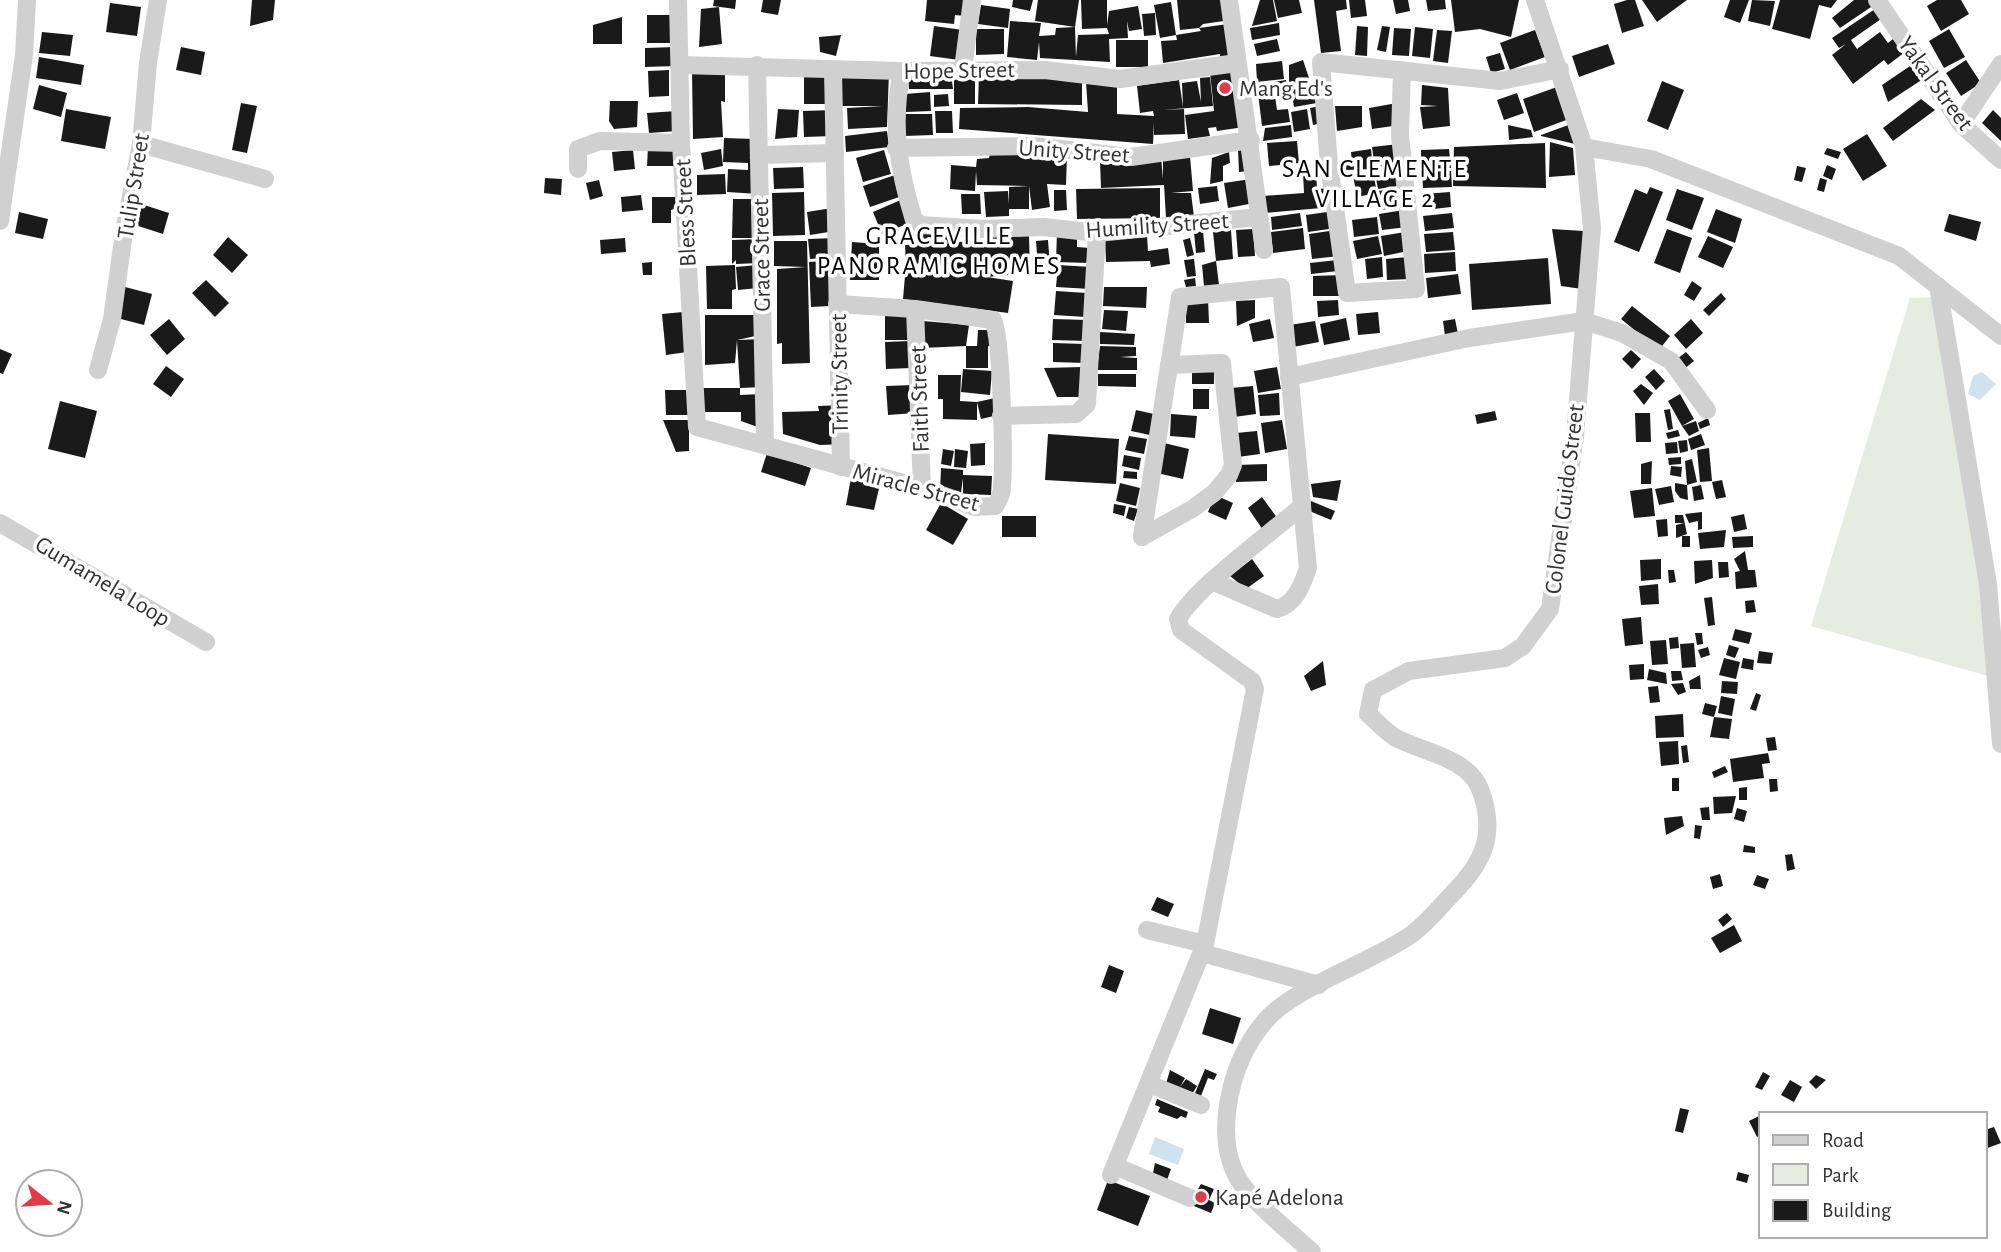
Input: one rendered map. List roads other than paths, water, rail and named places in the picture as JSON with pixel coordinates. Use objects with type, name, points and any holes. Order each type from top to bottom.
[{"type":"street","points":[[0,221],[6,145],[27,0]]},
{"type":"street","name":"Tulip Street","points":[[98,370],[112,319],[124,232],[141,144],[148,63],[158,0]]},
{"type":"street","name":"Bless Street","points":[[678,0],[681,143],[696,427]]},
{"type":"street","points":[[963,69],[972,0]]},
{"type":"street","points":[[1229,0],[1251,140],[1264,250]]},
{"type":"street","name":"Colonel Guido Street","points":[[1312,1252],[1243,1185],[1228,1154],[1226,1121],[1232,1083],[1246,1047],[1268,1018],[1319,985],[1413,934],[1464,882],[1480,862],[1486,846],[1488,826],[1480,789],[1471,775],[1458,765],[1394,737],[1368,714],[1373,690],[1409,671],[1505,658],[1523,646],[1550,609],[1575,436],[1592,228],[1584,147],[1535,0]]},
{"type":"street","name":"Yakal Street","points":[[1877,0],[1961,124],[2001,160]]},
{"type":"street","points":[[1402,69],[1400,135],[1416,289],[1347,293],[1329,165],[1321,62],[1402,69],[1500,81],[1560,69]]},
{"type":"street","name":"Hope Street","points":[[680,65],[902,71],[1045,70],[1120,79],[1237,63]]},
{"type":"street","points":[[1961,124],[2001,64]]},
{"type":"street","name":"Grace Street","points":[[757,65],[765,445]]},
{"type":"street","name":"Trinity Street","points":[[833,70],[841,467]]},
{"type":"street","name":"Humility Street","points":[[902,71],[896,110],[896,148],[914,220],[921,225],[984,229],[1044,226],[1097,233],[1259,217]]},
{"type":"street","name":"Unity Street","points":[[896,148],[1034,146],[1131,157],[1251,140]]},
{"type":"street","points":[[578,169],[578,149],[600,141],[681,143]]},
{"type":"street","points":[[141,144],[265,179]]},
{"type":"street","points":[[1584,147],[1650,159],[1899,256],[2001,336]]},
{"type":"street","points":[[759,155],[835,153]]},
{"type":"street","points":[[1001,416],[1076,414],[1087,404],[1097,233]]},
{"type":"street","points":[[1938,286],[1989,584],[2001,744]]},
{"type":"street","points":[[1169,365],[1222,363],[1233,466],[1214,493],[1142,537],[1169,365],[1180,297],[1281,287],[1308,568],[1303,583],[1287,606],[1277,609],[1214,582]]},
{"type":"street","points":[[837,304],[915,309]]},
{"type":"street","name":"Miracle Street","points":[[696,427],[922,488],[975,506],[995,506],[1001,497],[1003,485],[1001,416],[993,320],[915,309]]},
{"type":"street","name":"Faith Street","points":[[915,309],[922,488]]},
{"type":"street","points":[[1289,377],[1469,338],[1584,321],[1622,333],[1671,361],[1707,410]]},
{"type":"street","points":[[1190,1198],[1113,1171],[1203,949],[1255,689],[1252,681],[1181,630],[1178,619],[1184,609],[1303,506]]},
{"type":"street","name":"Gumamela Loop","points":[[0,523],[206,642]]},
{"type":"street","points":[[1147,930],[1319,985]]},
{"type":"street","points":[[1149,1084],[1201,1105]]},
{"type":"water","points":[[1982,372],[1996,384],[1980,400],[1968,394],[1973,376]]},
{"type":"water","points":[[1155,1137],[1184,1149],[1178,1165],[1149,1154]]},
{"type":"place","name":"Mang Ed's","points":[[1225,88]]},
{"type":"place","name":"Kapé Adelona","points":[[1201,1197]]},
{"type":"district","name":"SAN CLEMENTE VILLAGE 2","points":[[1375,183]]},
{"type":"district","name":"GRACEVILLE PANORAMIC HOMES","points":[[939,250]]}]
